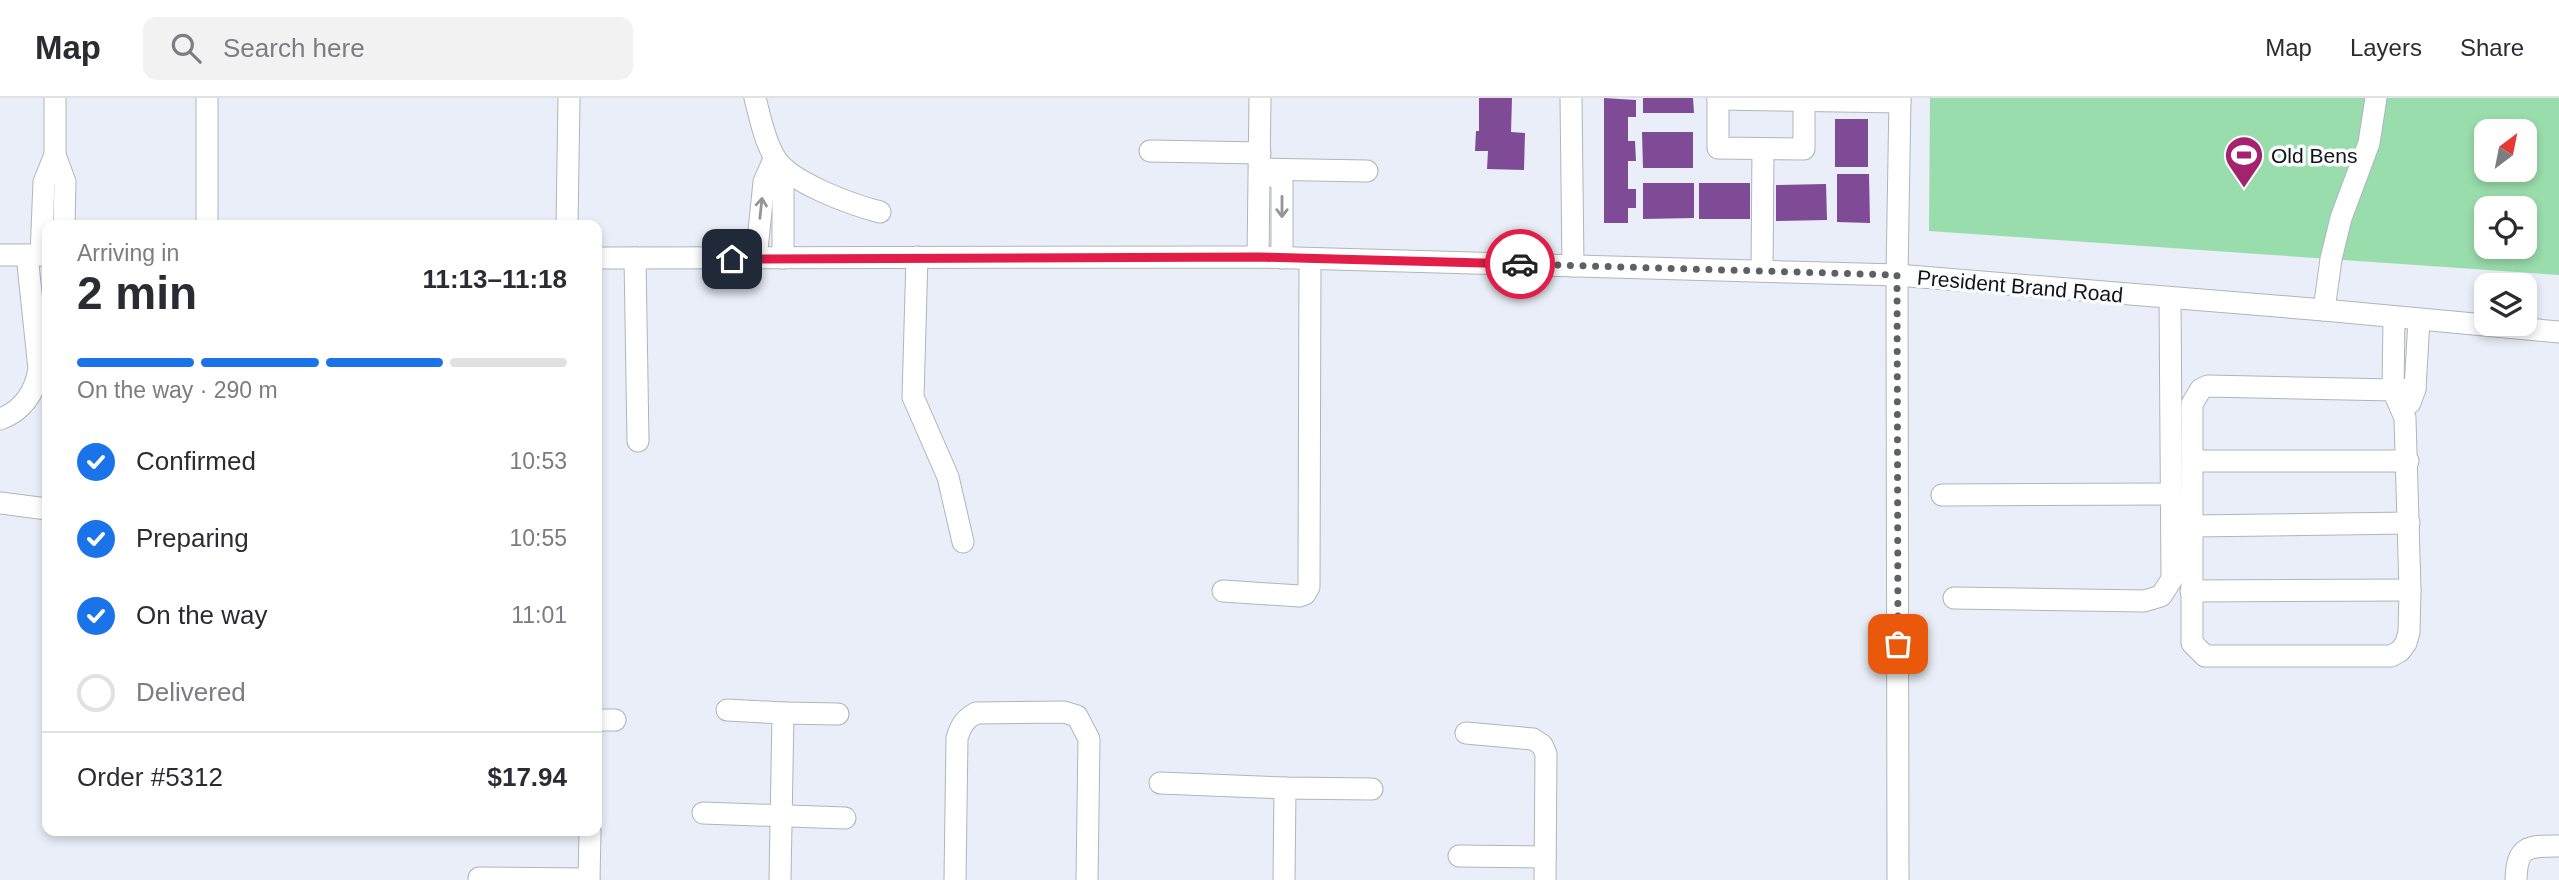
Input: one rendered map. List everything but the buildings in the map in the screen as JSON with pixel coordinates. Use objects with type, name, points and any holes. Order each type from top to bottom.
[{"type":"street","points":[[55,98],[55,155],[65,183],[64,220]]},
{"type":"street","points":[[207,98],[207,220]]},
{"type":"street","points":[[567,220],[569,98]]},
{"type":"street","points":[[755,98],[783,183],[783,258]]},
{"type":"street","points":[[1258,257],[1260,98]]},
{"type":"street","points":[[1571,98],[1573,266]]},
{"type":"street","points":[[1804,99],[1804,149],[1718,148],[1718,98],[1900,100],[1897,275],[1898,880]]},
{"type":"street","points":[[2323,310],[2341,218],[2369,143],[2376,98]]},
{"type":"street","points":[[1762,271],[1763,149]]},
{"type":"street","points":[[1150,151],[1367,170]]},
{"type":"street","points":[[0,419],[20,408],[37,383],[38,255],[44,182],[55,155]]},
{"type":"street","points":[[775,159],[817,188],[849,204],[880,212]]},
{"type":"street","points":[[755,259],[764,182],[775,159]]},
{"type":"street","points":[[1260,161],[1282,181],[1282,258]]},
{"type":"street","points":[[0,256],[38,255]]},
{"type":"street","points":[[917,257],[913,397],[948,477],[963,541]]},
{"type":"street","name":"President Brand Road","points":[[602,258],[1258,257],[1897,275],[2559,332]]},
{"type":"street","points":[[635,258],[638,440]]},
{"type":"street","points":[[1223,591],[1299,596],[1305,594],[1309,587],[1310,259]]},
{"type":"street","points":[[1954,597],[2144,601],[2161,596],[2172,579],[2170,298]]},
{"type":"street","points":[[2394,317],[2393,390],[2405,418],[2407,461],[2410,590],[2409,632],[2406,643],[2400,652],[2391,656],[2205,656],[2192,643],[2191,590],[2192,404],[2201,389],[2208,386],[2393,390],[2415,389]]},
{"type":"street","points":[[2405,418],[2415,389],[2419,320]]},
{"type":"street","points":[[2193,461],[2407,461]]},
{"type":"street","points":[[1942,495],[2171,494]]},
{"type":"street","points":[[0,503],[42,508]]},
{"type":"street","points":[[2193,526],[2409,523]]},
{"type":"street","points":[[2191,590],[2410,590]]},
{"type":"street","points":[[727,710],[838,714]]},
{"type":"street","points":[[955,880],[957,737],[960,727],[976,713],[1064,712],[1077,716],[1089,739],[1087,880]]},
{"type":"street","points":[[780,880],[783,713]]},
{"type":"street","points":[[1466,733],[1533,739],[1542,745],[1546,754],[1545,880]]},
{"type":"street","points":[[1160,783],[1372,789]]},
{"type":"street","points":[[1284,880],[1285,788]]},
{"type":"street","points":[[704,813],[845,818]]},
{"type":"street","points":[[479,878],[589,880],[590,836]]},
{"type":"street","points":[[2516,880],[2518,858],[2523,851],[2538,846],[2559,846]]},
{"type":"street","points":[[1459,856],[1545,857]]},
{"type":"green space","name":"Old Bens","points":[[1930,98],[2559,98],[2559,275],[1929,231]]},
{"type":"way so far","points":[[1520,264],[1897,275],[1898,644]]},
{"type":"place","name":"Old Bens","points":[[2244,189]]},
{"type":"route","points":[[732,259],[1258,257],[1520,264]]}]
